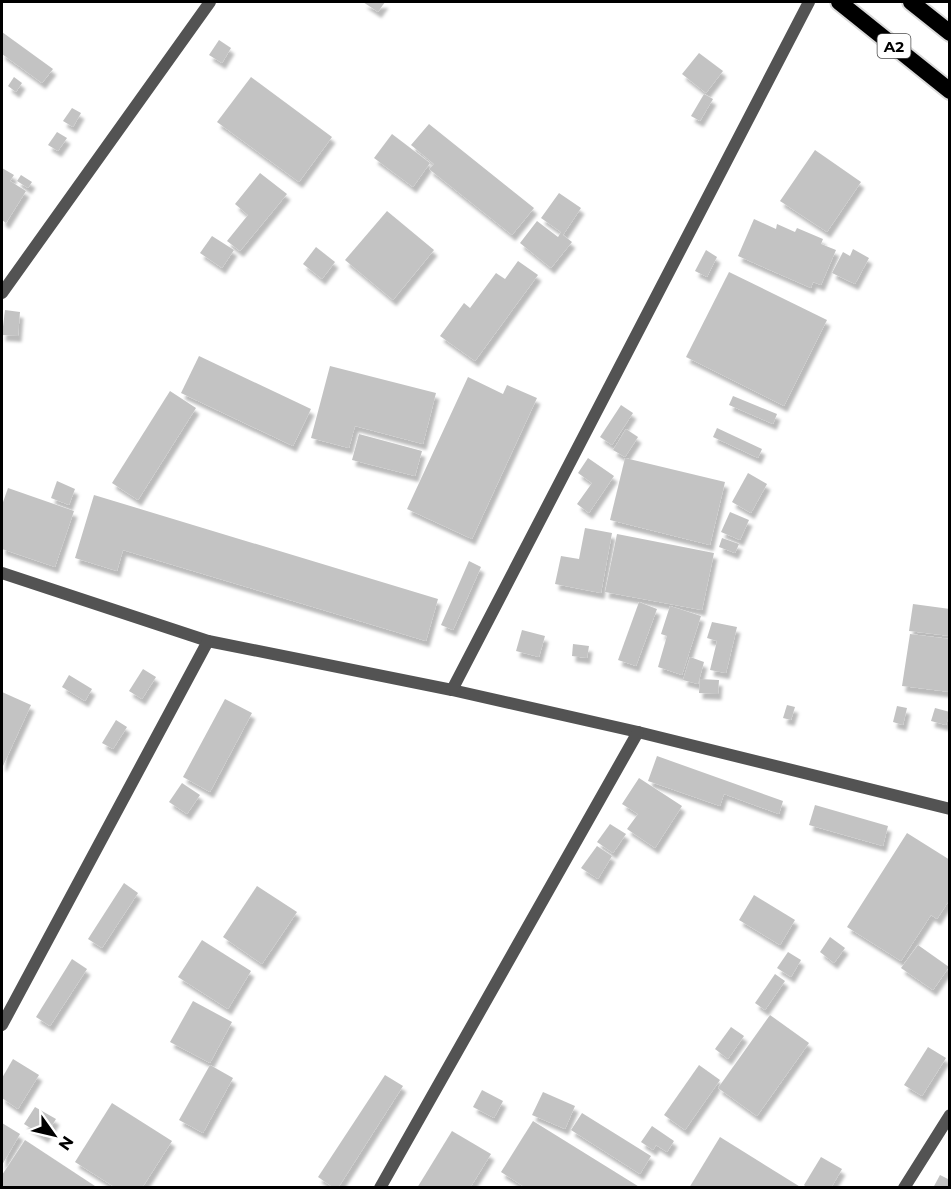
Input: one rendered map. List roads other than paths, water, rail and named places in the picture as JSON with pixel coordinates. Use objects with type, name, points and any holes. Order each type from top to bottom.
[{"type":"highway","name":"A2","points":[[839,2],[950,91]]},
{"type":"highway","points":[[911,2],[950,33]]},
{"type":"street","points":[[2,293],[210,2]]},
{"type":"street","points":[[452,690],[809,2]]},
{"type":"street","points":[[2,573],[208,641],[452,690],[638,732],[950,809]]},
{"type":"street","points":[[2,1025],[208,641]]},
{"type":"street","points":[[380,1188],[638,732]]},
{"type":"street","points":[[904,1188],[948,1121]]}]
